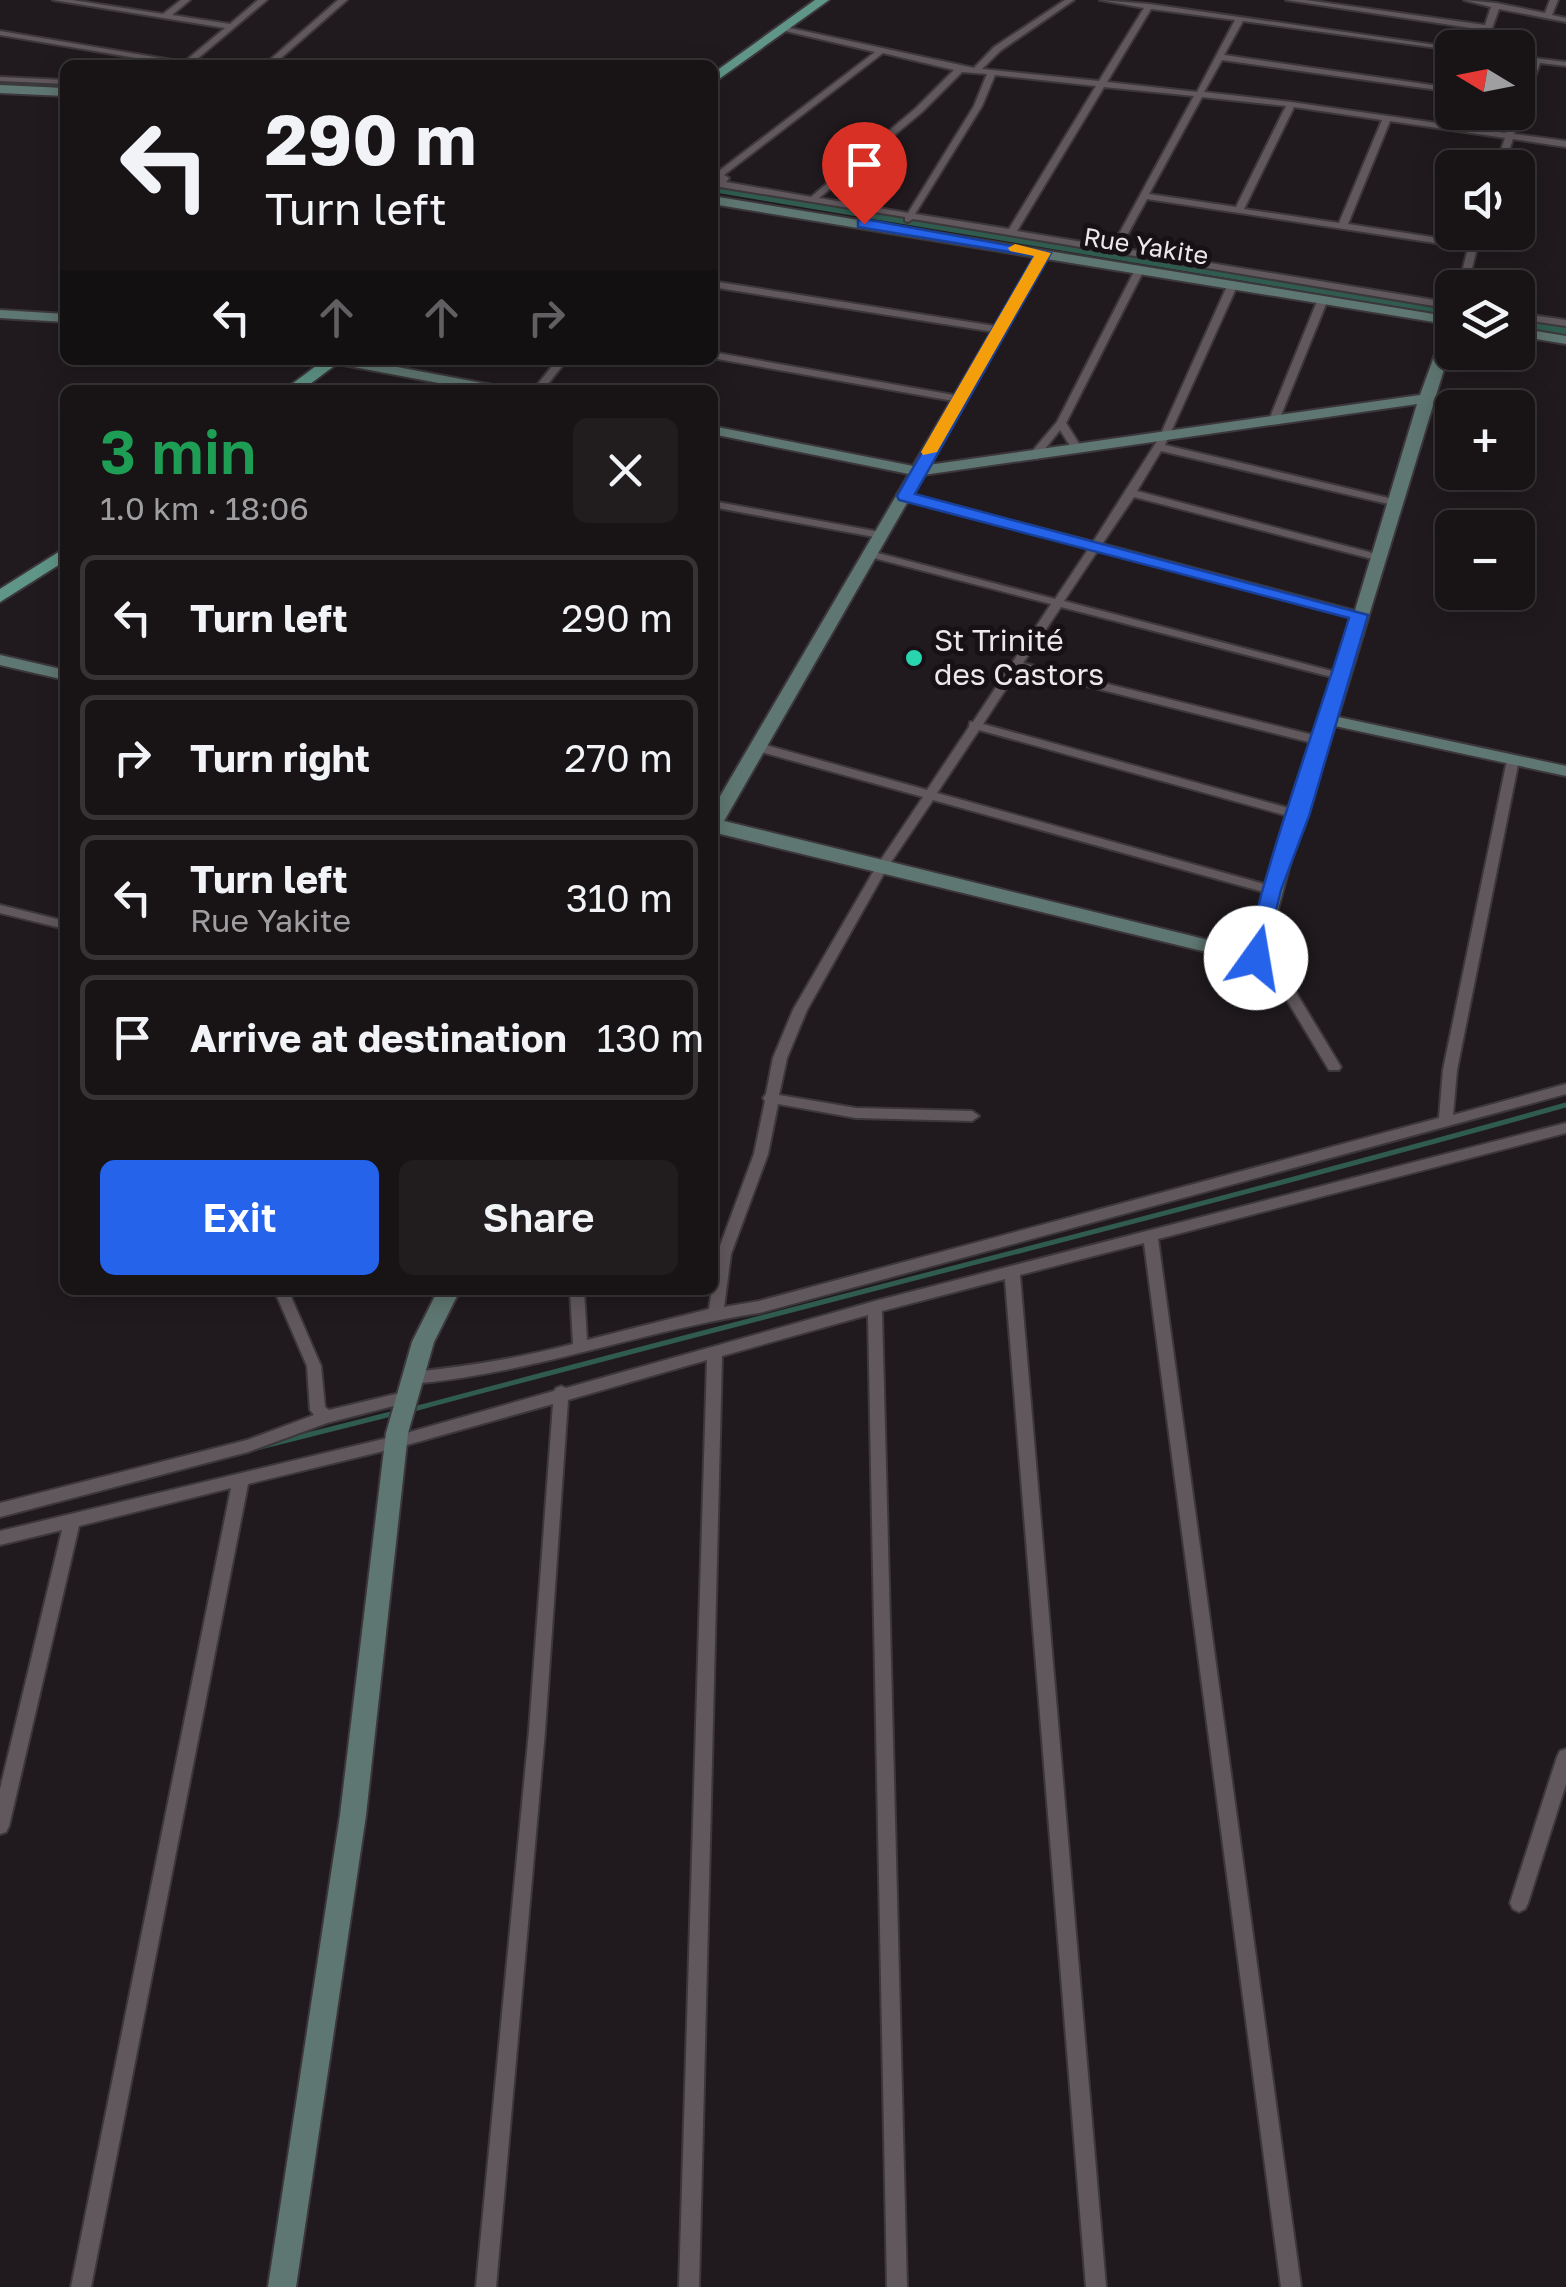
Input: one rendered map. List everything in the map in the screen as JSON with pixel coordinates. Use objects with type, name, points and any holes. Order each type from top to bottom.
[{"type":"main road","points":[[718,76],[823,0]]},
{"type":"main road","points":[[299,385],[329,365]]},
{"type":"main road","points":[[0,597],[60,555]]},
{"type":"street","points":[[57,0],[230,26]]},
{"type":"street","points":[[96,7],[105,0]]},
{"type":"street","points":[[164,17],[186,0]]},
{"type":"street","points":[[191,60],[263,0]]},
{"type":"street","points":[[274,60],[343,0]]},
{"type":"street","points":[[976,71],[997,50],[1070,0]]},
{"type":"street","points":[[1104,0],[1435,46]]},
{"type":"street","points":[[1290,0],[1338,3],[1488,28],[1496,5]]},
{"type":"street","points":[[1468,0],[1566,20]]},
{"type":"street","points":[[1548,16],[1554,0]]},
{"type":"street","points":[[1326,31],[1338,3]]},
{"type":"street","points":[[1012,233],[1149,6]]},
{"type":"street","points":[[1114,249],[1240,19]]},
{"type":"street","points":[[784,28],[960,69],[1290,104],[1566,144]]},
{"type":"street","points":[[0,34],[155,60]]},
{"type":"street","points":[[718,175],[882,50]]},
{"type":"street","points":[[1219,57],[1435,88]]},
{"type":"street","points":[[1535,65],[1537,61],[1566,64]]},
{"type":"street","points":[[813,199],[919,110],[960,69]]},
{"type":"street","points":[[901,230],[978,106],[992,73]]},
{"type":"street","points":[[0,79],[60,82]]},
{"type":"street","points":[[0,89],[60,92]]},
{"type":"street","points":[[1239,211],[1290,104]]},
{"type":"street","points":[[1342,227],[1386,118]]},
{"type":"street","points":[[1505,150],[1511,130]]},
{"type":"street","points":[[718,177],[725,178],[720,184],[1435,303]]},
{"type":"street","points":[[1144,196],[1435,240]]},
{"type":"street","name":"Rue Yakite","points":[[718,201],[1435,320]]},
{"type":"street","points":[[718,816],[1044,253]]},
{"type":"street","points":[[1033,456],[1061,423],[1140,268]]},
{"type":"street","points":[[718,1279],[761,1154],[780,1058],[800,1010],[882,867],[1131,493],[1161,442],[1234,284]]},
{"type":"street","points":[[718,285],[1001,330]]},
{"type":"street","points":[[1274,420],[1323,300]]},
{"type":"street","points":[[0,314],[60,318]]},
{"type":"street","points":[[1535,319],[1566,324]]},
{"type":"street","points":[[1535,335],[1566,340]]},
{"type":"street","points":[[718,356],[959,399]]},
{"type":"street","points":[[363,365],[470,385]]},
{"type":"street","points":[[542,385],[558,365]]},
{"type":"street","points":[[1256,958],[1271,890],[1343,677],[1435,370]]},
{"type":"street","points":[[718,431],[918,471],[1161,442],[1274,420],[1424,400]]},
{"type":"street","points":[[1061,423],[1078,450]]},
{"type":"street","points":[[1161,442],[1397,503]]},
{"type":"street","points":[[1131,493],[1380,558]]},
{"type":"street","points":[[905,496],[1359,615]]},
{"type":"street","points":[[718,505],[880,535]]},
{"type":"street","points":[[870,554],[1343,677]]},
{"type":"street","points":[[0,660],[60,674]]},
{"type":"street","points":[[1016,664],[1322,742]]},
{"type":"street","points":[[1329,720],[1566,770]]},
{"type":"street","points":[[974,725],[1299,816]]},
{"type":"street","points":[[758,747],[1271,890]]},
{"type":"street","points":[[1446,1122],[1450,1070],[1513,760]]},
{"type":"street","points":[[718,826],[1256,958],[1278,974],[1334,1067]]},
{"type":"street","points":[[0,909],[60,924]]},
{"type":"street","points":[[0,1510],[248,1446],[407,1388],[499,1371],[580,1345],[716,1312],[759,1307],[1566,1089]]},
{"type":"street","points":[[770,1098],[856,1113],[972,1116]]},
{"type":"street","points":[[0,1538],[241,1479],[875,1306],[1566,1128]]},
{"type":"street","points":[[1151,1238],[1290,2287]]},
{"type":"street","points":[[1012,1271],[1096,2287]]},
{"type":"street","points":[[283,1295],[314,1366],[318,1410],[326,1416]]},
{"type":"street","points":[[282,2287],[353,1815],[396,1438],[407,1388],[447,1295]]},
{"type":"street","points":[[577,1295],[580,1345]]},
{"type":"street","points":[[716,1312],[717,1295]]},
{"type":"street","points":[[875,1306],[897,2287]]},
{"type":"street","points":[[688,2287],[715,1351]]},
{"type":"street","points":[[486,2287],[536,1731],[561,1392]]},
{"type":"street","points":[[81,2287],[241,1479]]},
{"type":"street","points":[[0,1826],[72,1520]]},
{"type":"street","points":[[1519,1904],[1566,1757]]},
{"type":"waterway","points":[[0,82],[60,85]]},
{"type":"waterway","points":[[718,188],[1435,308]]},
{"type":"waterway","points":[[1535,325],[1566,330]]},
{"type":"waterway","points":[[410,1410],[1566,1105]]},
{"type":"waterway","points":[[260,1447],[395,1413]]},
{"type":"slow traffic","points":[[929,452],[1044,253],[1015,248]]},
{"type":"place","name":"St Trinité des Castors","points":[[914,658]]},
{"type":"route","points":[[864,224],[1044,253],[905,496],[1359,615],[1299,816],[1271,890],[1256,958]]}]
